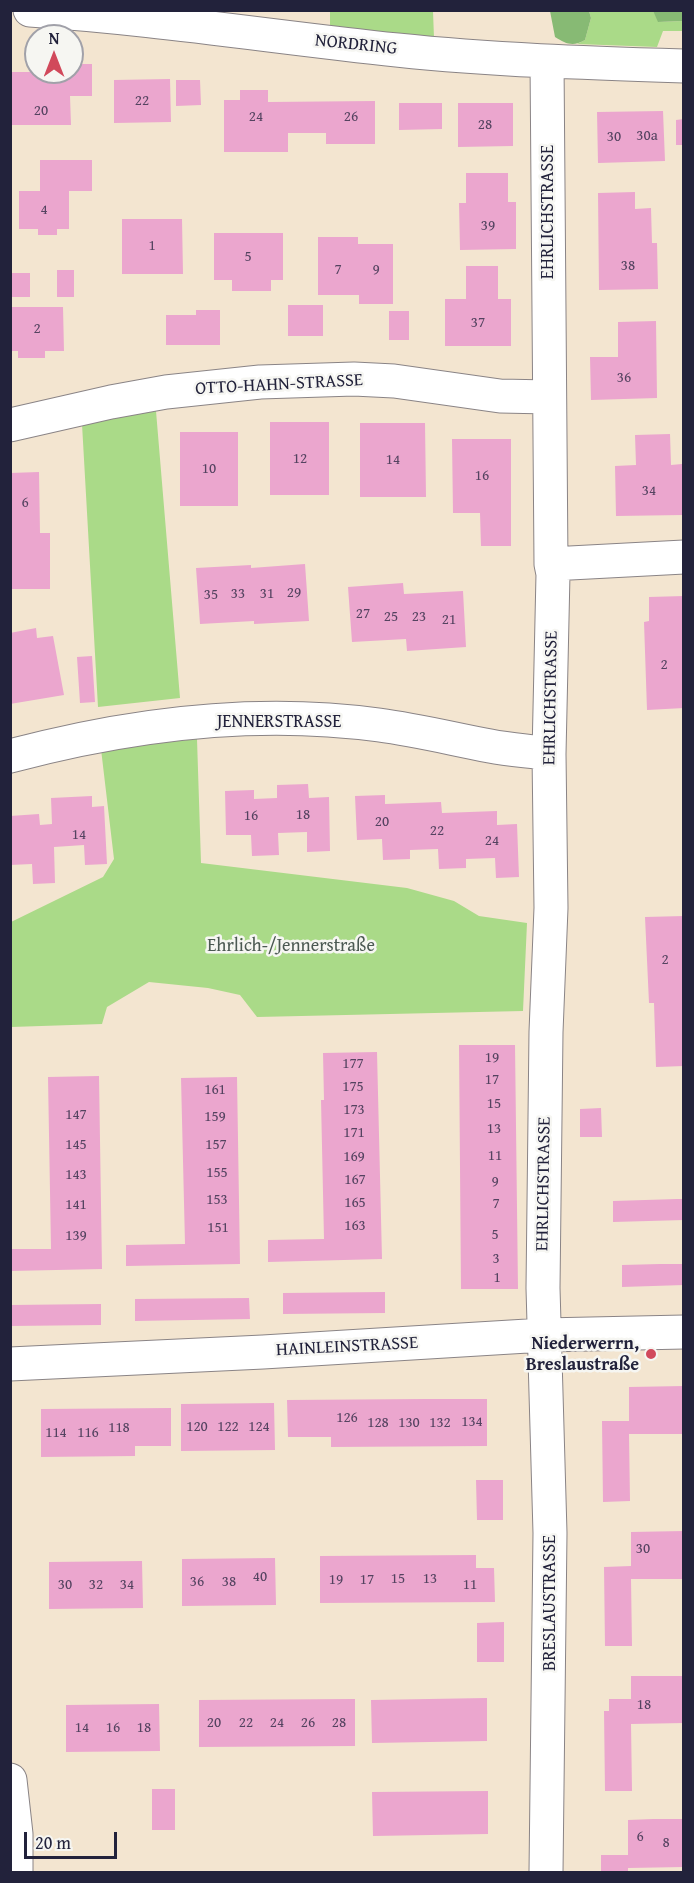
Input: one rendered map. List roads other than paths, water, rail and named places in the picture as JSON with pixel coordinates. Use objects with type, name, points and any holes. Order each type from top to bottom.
[{"type":"street","name":"NORDRING","points":[[30,10],[94,15],[399,50],[547,61],[684,66]]},
{"type":"street","name":"EHRLICHSTRASSE","points":[[544,1335],[546,1032],[551,908],[549,754],[553,574],[549,397],[547,61]]},
{"type":"street","name":"OTTO-HAHN-STRASSE","points":[[10,425],[166,392],[260,382],[354,379],[394,381],[500,396],[549,397]]},
{"type":"street","points":[[551,564],[684,557]]},
{"type":"street","name":"JENNERSTRASSE","points":[[10,756],[97,735],[143,728],[213,721],[286,718],[378,724],[491,746],[549,754]]},
{"type":"street","name":"HAINLEINSTRASSE","points":[[10,1364],[275,1352],[544,1335],[684,1332]]},
{"type":"street","name":"BRESLAUSTRASSE","points":[[544,1335],[550,1533],[546,1872]]},
{"type":"street","points":[[10,1780],[16,1834],[16,1872]]},
{"type":"place","name":"Niederwerrn, Breslaustraße","points":[[651,1354]]},
{"type":"park label","name":"Ehrlich-/Jennerstraße","points":[[291,946]]}]
